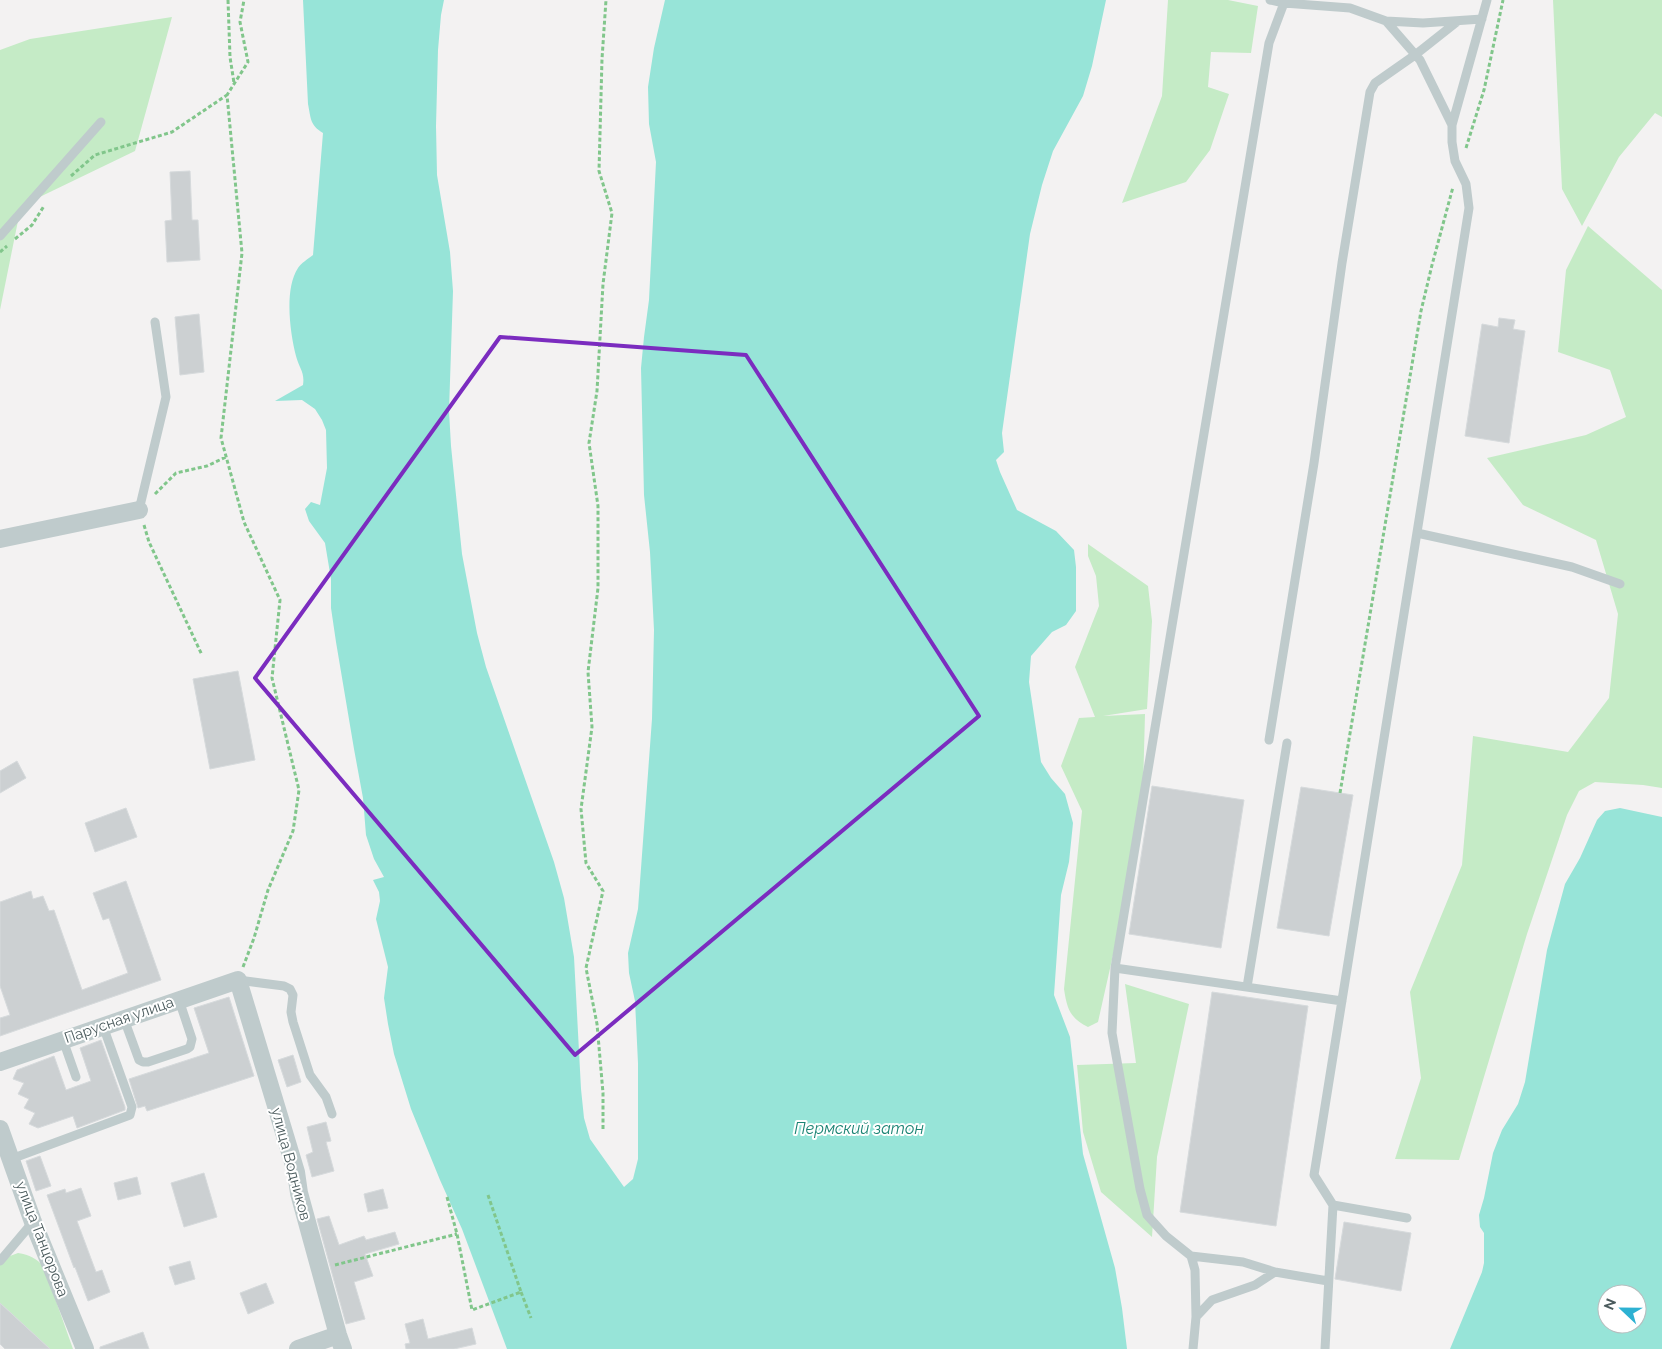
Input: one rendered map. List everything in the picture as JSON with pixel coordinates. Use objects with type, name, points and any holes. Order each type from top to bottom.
[{"type":"street","points":[[0,539],[139,510]]},
{"type":"street","name":"Парусная улица","points":[[1,1061],[238,980]]},
{"type":"street","name":"улица Водников","points":[[238,980],[296,1172],[299,1193],[340,1342]]},
{"type":"street","name":"улица Танцорова","points":[[0,1129],[33,1222],[85,1349]]},
{"type":"street","points":[[298,1349],[340,1342]]},
{"type":"lane","points":[[1270,0],[1284,3],[1350,8],[1386,21],[1423,23],[1482,19]]},
{"type":"lane","points":[[1325,1349],[1333,1205],[1314,1175],[1469,208],[1466,184],[1455,161],[1452,125],[1487,0]]},
{"type":"lane","points":[[1284,3],[1269,43],[1115,968],[1112,1033],[1140,1189],[1148,1215],[1166,1236],[1191,1256],[1243,1262],[1275,1272],[1328,1281]]},
{"type":"lane","points":[[1386,21],[1420,60],[1452,125]]},
{"type":"lane","points":[[1269,740],[1314,464],[1342,263],[1370,92],[1375,83],[1415,55],[1458,21]]},
{"type":"lane","points":[[0,236],[101,122]]},
{"type":"lane","points":[[139,510],[166,397],[155,322]]},
{"type":"lane","points":[[1417,533],[1572,567],[1620,584]]},
{"type":"lane","points":[[1247,987],[1287,743]]},
{"type":"lane","points":[[1115,968],[1342,1001]]},
{"type":"lane","points":[[238,980],[284,986],[290,989],[293,996],[292,1017],[310,1075],[326,1097],[332,1114]]},
{"type":"lane","points":[[124,1019],[136,1056],[143,1062],[187,1049],[190,1047],[192,1039],[179,1000]]},
{"type":"lane","points":[[11,1159],[130,1115],[132,1107],[103,1026]]},
{"type":"lane","points":[[63,1040],[76,1077]]},
{"type":"lane","points":[[1333,1205],[1407,1218]]},
{"type":"lane","points":[[0,1261],[33,1222]]},
{"type":"lane","points":[[1191,1256],[1195,1270],[1196,1317],[1192,1349]]},
{"type":"lane","points":[[1196,1317],[1212,1300],[1255,1285],[1275,1272]]},
{"type":"path","points":[[228,0],[230,57],[234,83]]},
{"type":"path","points":[[69,178],[94,155],[172,132],[227,95],[248,62],[240,22],[244,0]]},
{"type":"path","points":[[603,1129],[603,1093],[597,1024],[586,968],[603,891],[586,863],[581,809],[592,727],[588,672],[598,588],[598,506],[589,443],[597,390],[603,284],[612,214],[599,171],[606,0]]},
{"type":"path","points":[[1340,793],[1421,311],[1459,170],[1484,90],[1504,0]]},
{"type":"path","points":[[227,95],[242,253],[221,438],[244,522],[280,600],[272,678],[299,790],[293,831],[268,890],[254,938],[238,980]]},
{"type":"path","points":[[0,252],[32,225],[47,203]]},
{"type":"path","points":[[202,654],[149,542],[139,510],[176,473],[207,466],[226,458]]},
{"type":"path","points":[[488,1196],[531,1318]]},
{"type":"path","points":[[447,1197],[457,1234],[472,1310],[521,1292]]},
{"type":"path","points":[[320,1269],[457,1234]]},
{"type":"highlighted area","points":[[500,337],[746,355],[979,716],[575,1055],[255,678]]},
{"type":"shaded area","points":[[1168,0],[1228,0],[1258,6],[1251,53],[1211,52],[1208,87],[1229,94],[1210,150],[1186,182],[1122,203],[1162,96]]},
{"type":"shaded area","points":[[1553,0],[1662,0],[1662,117],[1655,113],[1619,157],[1582,226],[1562,189]]},
{"type":"shaded area","points":[[172,17],[135,151],[21,206],[0,310],[0,50],[30,39]]},
{"type":"shaded area","points":[[1588,226],[1662,290],[1662,788],[1595,782],[1579,791],[1567,815],[1527,934],[1459,1160],[1395,1159],[1421,1078],[1410,992],[1462,865],[1473,736],[1568,752],[1609,698],[1618,614],[1596,540],[1523,505],[1487,458],[1586,435],[1626,417],[1610,370],[1558,352],[1566,270]]},
{"type":"shaded area","points":[[1088,544],[1148,586],[1152,621],[1147,709],[1103,716],[1145,714],[1142,826],[1098,1022],[1088,1027],[1077,1020],[1070,1012],[1064,989],[1082,811],[1061,766],[1079,718],[1095,717],[1075,667],[1099,606],[1096,576],[1088,556]]},
{"type":"shaded area","points":[[1125,984],[1189,1004],[1157,1157],[1152,1237],[1101,1192],[1083,1132],[1077,1065],[1136,1063]]},
{"type":"shaded area","points":[[18,1253],[32,1257],[44,1267],[73,1349],[50,1349],[0,1303],[0,1265],[10,1256]]},
{"type":"water","name":"Пермский затон","points":[[303,0],[444,0],[438,50],[437,175],[450,252],[453,291],[449,411],[462,554],[477,633],[486,667],[554,862],[564,898],[574,957],[584,1118],[590,1139],[624,1187],[633,1179],[638,1159],[638,1063],[635,1001],[629,973],[628,953],[638,909],[652,719],[654,630],[650,552],[644,495],[641,368],[649,300],[656,162],[649,124],[648,87],[654,48],[665,0],[1106,0],[1092,66],[1083,96],[1053,151],[1042,185],[1030,234],[1002,433],[1004,452],[996,460],[1017,510],[1056,531],[1074,550],[1076,611],[1066,625],[1052,632],[1031,656],[1029,682],[1041,762],[1051,778],[1065,794],[1073,823],[1069,862],[1061,895],[1054,995],[1070,1037],[1083,1154],[1115,1268],[1127,1349],[507,1349],[462,1229],[411,1109],[394,1054],[388,1024],[384,998],[388,967],[376,919],[380,901],[379,892],[373,880],[384,877],[374,859],[366,835],[363,798],[331,608],[331,579],[325,543],[309,521],[305,509],[311,502],[320,505],[327,468],[326,430],[315,409],[302,400],[275,401],[303,385],[302,373],[292,336],[290,299],[291,287],[298,268],[313,255],[323,133],[313,124],[308,104]]},
{"type":"water","points":[[1620,808],[1662,817],[1662,1349],[1450,1349],[1482,1272],[1484,1263],[1484,1233],[1480,1227],[1479,1215],[1493,1153],[1502,1130],[1518,1104],[1525,1082],[1547,950],[1565,884],[1580,858],[1597,820],[1605,811]]},
{"type":"building","points":[[190,171],[192,220],[198,220],[200,260],[167,262],[165,221],[172,220],[170,172]]},
{"type":"building","points":[[199,314],[204,372],[180,375],[175,317]]},
{"type":"building","points":[[1499,318],[1515,320],[1513,329],[1525,331],[1509,443],[1465,436],[1482,324],[1498,327]]},
{"type":"building","points":[[238,671],[255,760],[210,769],[193,679]]},
{"type":"building","points":[[17,761],[26,778],[0,793],[0,771]]},
{"type":"building","points":[[1152,786],[1244,800],[1221,948],[1129,934]]},
{"type":"building","points":[[1301,787],[1353,795],[1329,936],[1277,928]]},
{"type":"building","points":[[126,808],[137,837],[95,852],[85,823]]},
{"type":"building","points":[[126,881],[161,980],[0,1036],[0,1018],[10,1015],[0,986],[0,902],[31,891],[33,899],[43,896],[49,911],[54,910],[82,990],[128,973],[109,918],[103,920],[93,893]]},
{"type":"building","points":[[1212,992],[1308,1006],[1276,1226],[1180,1212]]},
{"type":"building","points":[[229,997],[254,1076],[147,1111],[145,1106],[138,1108],[129,1079],[209,1053],[194,1008]]},
{"type":"building","points":[[101,1040],[125,1110],[77,1128],[73,1116],[38,1128],[29,1124],[35,1113],[24,1108],[29,1099],[18,1094],[24,1083],[13,1079],[17,1070],[54,1056],[66,1090],[91,1081],[80,1048]]},
{"type":"building","points":[[293,1055],[301,1082],[287,1087],[278,1060]]},
{"type":"building","points":[[326,1122],[331,1141],[326,1142],[334,1171],[312,1177],[306,1155],[313,1152],[307,1127]]},
{"type":"building","points":[[40,1156],[51,1186],[36,1191],[26,1161]]},
{"type":"building","points":[[204,1173],[217,1217],[184,1227],[171,1183]]},
{"type":"building","points":[[137,1177],[141,1194],[118,1200],[114,1183]]},
{"type":"building","points":[[81,1188],[91,1216],[77,1221],[96,1272],[102,1270],[110,1292],[88,1301],[47,1195],[65,1189],[66,1193]]},
{"type":"building","points":[[383,1189],[388,1208],[368,1212],[364,1194]]},
{"type":"building","points":[[329,1216],[339,1245],[364,1236],[366,1240],[395,1232],[399,1244],[365,1254],[373,1276],[354,1282],[365,1319],[346,1324],[317,1219]]},
{"type":"building","points":[[1344,1222],[1411,1233],[1401,1291],[1335,1279]]},
{"type":"building","points":[[190,1261],[195,1279],[175,1285],[169,1267]]},
{"type":"building","points":[[266,1283],[274,1303],[248,1314],[240,1293]]},
{"type":"building","points":[[0,1303],[50,1349],[5,1349],[0,1344]]},
{"type":"building","points":[[423,1319],[428,1339],[472,1328],[476,1344],[454,1349],[406,1349],[405,1344],[410,1343],[405,1324]]},
{"type":"building","points":[[143,1332],[149,1349],[100,1349],[100,1347]]}]
